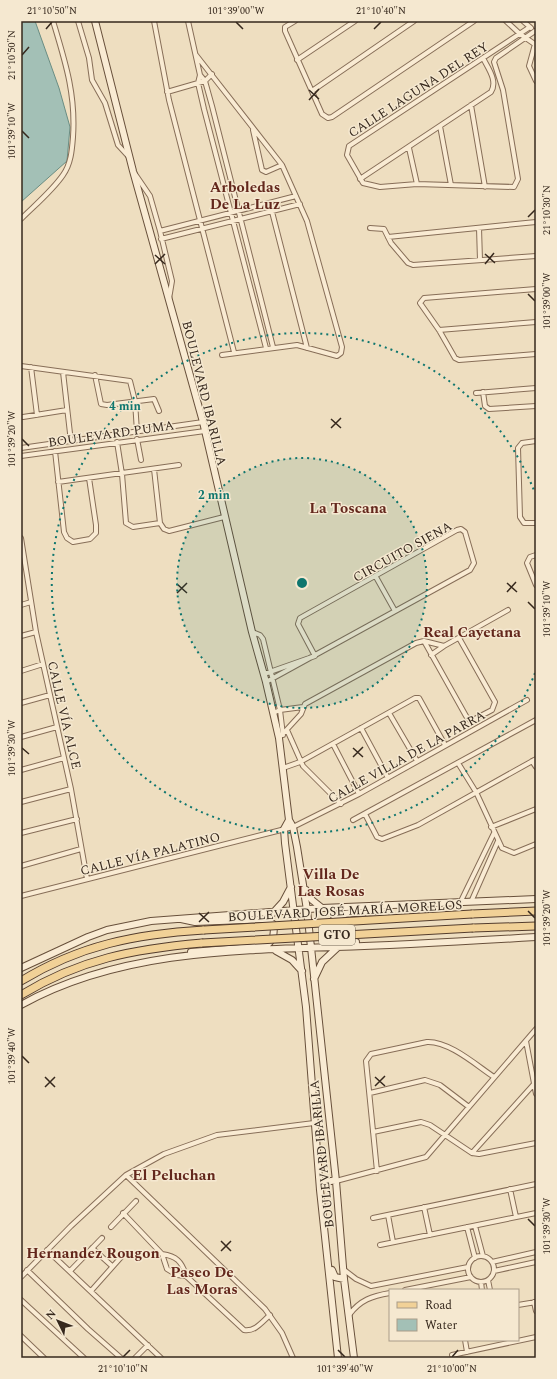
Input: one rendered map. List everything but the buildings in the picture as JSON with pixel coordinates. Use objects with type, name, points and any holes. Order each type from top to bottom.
[{"type":"main road","name":"BOULEVARD JOSÉ MARÍA MORELOS","points":[[21,981],[68,956],[115,941],[165,932],[536,911]]},
{"type":"main road","name":"BOULEVARD JOSÉ MARÍA MORELOS","points":[[21,994],[64,972],[115,955],[156,947],[202,943],[473,928],[536,926]]},
{"type":"street","points":[[21,219],[64,174],[68,165],[72,146],[74,104],[71,82],[53,21]]},
{"type":"street","points":[[78,21],[89,58],[92,80],[105,103],[118,145],[129,157]]},
{"type":"street","name":"BOULEVARD IBARILLA","points":[[95,21],[129,157],[203,422],[252,632],[273,713],[281,736],[289,820],[293,827],[304,888],[312,948],[314,981],[336,1181],[344,1279],[354,1358]]},
{"type":"street","points":[[154,21],[167,92],[234,352]]},
{"type":"street","points":[[188,21],[200,74],[198,83],[266,348]]},
{"type":"street","points":[[295,21],[285,28],[285,31],[322,114],[326,117],[332,117],[474,21]]},
{"type":"street","points":[[297,60],[355,21]]},
{"type":"street","points":[[312,91],[414,21]]},
{"type":"street","points":[[506,21],[525,38],[536,44],[529,66],[536,81]]},
{"type":"street","points":[[523,21],[535,31]]},
{"type":"street","name":"CALLE LAGUNA DEL REY","points":[[530,27],[349,146],[347,155],[360,179],[365,184],[380,187],[417,184],[512,188],[518,182],[503,90],[494,62],[496,58],[535,31]]},
{"type":"street","points":[[196,54],[282,165],[307,221],[342,347],[340,355],[337,356],[297,344],[234,352],[222,355]]},
{"type":"street","points":[[360,179],[409,148],[491,92],[494,87],[493,80],[483,58]]},
{"type":"street","points":[[200,74],[205,81],[273,347]]},
{"type":"street","points":[[167,92],[205,81],[212,74]]},
{"type":"street","points":[[471,105],[485,187]]},
{"type":"street","points":[[440,126],[451,185]]},
{"type":"street","points":[[253,128],[262,170],[266,172],[282,165]]},
{"type":"street","points":[[409,148],[417,184]]},
{"type":"street","points":[[133,171],[150,196],[160,231],[172,281],[169,300]]},
{"type":"street","points":[[160,231],[199,220],[270,204],[296,196]]},
{"type":"street","points":[[270,204],[307,348]]},
{"type":"street","points":[[161,239],[300,204]]},
{"type":"street","points":[[388,237],[536,222]]},
{"type":"street","points":[[370,228],[384,229],[391,243],[408,263],[413,265],[536,256]]},
{"type":"street","points":[[479,228],[480,260]]},
{"type":"street","points":[[536,289],[422,299],[420,305],[439,330],[452,356],[457,359],[536,354]]},
{"type":"street","points":[[439,330],[536,322]]},
{"type":"street","points":[[21,366],[128,380],[132,383],[137,432]]},
{"type":"street","points":[[31,367],[37,415]]},
{"type":"street","points":[[63,372],[71,442]]},
{"type":"street","points":[[95,375],[99,401],[103,405],[154,399],[159,411]]},
{"type":"street","points":[[476,393],[536,388]]},
{"type":"street","points":[[483,392],[484,404],[489,410],[536,406]]},
{"type":"street","points":[[23,417],[67,410]]},
{"type":"street","name":"BOULEVARD PUMA","points":[[21,448],[203,422]]},
{"type":"street","name":"BOULEVARD PUMA","points":[[21,456],[204,431]]},
{"type":"street","points":[[137,439],[141,460]]},
{"type":"street","points":[[536,441],[522,443],[518,448],[520,517],[524,523],[536,523]]},
{"type":"street","points":[[117,442],[122,474],[126,523],[129,526],[160,523]]},
{"type":"street","points":[[55,451],[64,532],[70,540],[80,542],[90,539],[96,534],[89,478]]},
{"type":"street","points":[[58,482],[179,465]]},
{"type":"street","points":[[154,469],[160,523],[164,529],[169,531],[224,517]]},
{"type":"street","name":"CIRCUITO SIENA","points":[[266,682],[315,656],[472,568],[474,561],[464,532],[461,529],[457,530],[299,619],[298,624],[315,656]]},
{"type":"street","name":"CALLE VÍA ALCE","points":[[21,538],[22,555],[36,632],[72,789],[81,849],[88,879]]},
{"type":"street","points":[[536,555],[532,555],[528,560],[536,584]]},
{"type":"street","points":[[21,576],[26,575]]},
{"type":"street","points":[[376,577],[395,611]]},
{"type":"street","points":[[21,605],[31,602]]},
{"type":"street","points":[[431,655],[444,646],[508,610]]},
{"type":"street","points":[[21,636],[36,632]]},
{"type":"street","points":[[252,632],[261,636],[272,672],[280,710],[281,736]]},
{"type":"street","points":[[424,641],[469,719],[475,720],[492,710],[495,702],[459,638]]},
{"type":"street","points":[[281,736],[300,714],[305,704],[405,649],[424,641],[444,646]]},
{"type":"street","name":"CIRCUITO SIENA","points":[[264,674],[315,656]]},
{"type":"street","points":[[21,670],[43,664]]},
{"type":"street","points":[[21,704],[50,696]]},
{"type":"street","points":[[283,768],[300,762],[415,698],[419,698],[445,746]]},
{"type":"street","name":"CALLE VILLA DE LA PARRA","points":[[284,829],[293,827],[341,804],[527,700]]},
{"type":"street","points":[[273,713],[280,710],[303,707]]},
{"type":"street","points":[[389,713],[417,761]]},
{"type":"street","points":[[354,820],[536,720]]},
{"type":"street","points":[[21,737],[57,727]]},
{"type":"street","points":[[361,728],[388,778]]},
{"type":"street","points":[[287,730],[300,762],[341,804]]},
{"type":"street","points":[[333,744],[359,794]]},
{"type":"street","points":[[21,770],[64,758]]},
{"type":"street","points":[[366,814],[377,837],[382,839],[418,824],[534,760],[536,767]]},
{"type":"street","points":[[458,763],[476,792],[502,848],[514,853],[536,844]]},
{"type":"street","points":[[21,802],[72,789]]},
{"type":"street","points":[[491,827],[536,809]]},
{"type":"street","points":[[21,833],[77,818]]},
{"type":"street","points":[[284,829],[289,820]]},
{"type":"street","name":"BOULEVARD IBARILLA","points":[[284,829],[300,948],[320,1190],[327,1243],[338,1358]]},
{"type":"street","name":"CALLE VÍA PALATINO","points":[[21,896],[284,829]]},
{"type":"street","points":[[460,903],[494,833]]},
{"type":"street","points":[[471,902],[498,841]]},
{"type":"street","points":[[21,866],[81,849]]},
{"type":"street","points":[[476,872],[483,875]]},
{"type":"street","points":[[273,913],[283,902],[291,887]]},
{"type":"street","points":[[304,888],[312,900],[322,908]]},
{"type":"street","points":[[379,945],[368,942],[337,941],[333,938],[331,928],[334,919],[339,916],[373,912],[384,907],[536,898]]},
{"type":"street","name":"BOULEVARD JOSÉ MARÍA MORELOS","points":[[21,968],[69,944],[100,932],[145,922],[179,918],[273,913],[322,908],[384,907]]},
{"type":"street","points":[[178,957],[188,953],[204,950],[265,946],[271,941],[274,928],[273,924],[266,919],[196,922],[179,918]]},
{"type":"street","points":[[21,1005],[55,988],[89,976],[144,963],[178,957],[300,948],[536,938]]},
{"type":"street","points":[[314,981],[322,962],[338,947]]},
{"type":"street","points":[[274,950],[292,960],[302,972]]},
{"type":"street","points":[[320,1190],[325,1183],[332,1180],[336,1181],[377,1171],[426,1157],[536,1029]]},
{"type":"street","points":[[526,1041],[536,1094]]},
{"type":"street","points":[[377,1171],[367,1058],[371,1054],[427,1042],[436,1042],[446,1046],[494,1077]]},
{"type":"street","points":[[370,1093],[425,1080],[440,1085],[469,1107]]},
{"type":"street","points":[[472,1153],[534,1084]]},
{"type":"street","points":[[373,1132],[421,1122],[430,1125],[472,1153],[488,1154],[536,1143]]},
{"type":"street","points":[[21,1277],[47,1250],[126,1175],[164,1154],[217,1135],[314,1123]]},
{"type":"street","points":[[126,1175],[270,1315],[282,1333],[293,1358]]},
{"type":"street","points":[[373,1218],[536,1184]]},
{"type":"street","points":[[510,1189],[516,1217]]},
{"type":"street","points":[[111,1227],[136,1201]]},
{"type":"street","points":[[424,1207],[430,1235]]},
{"type":"street","points":[[123,1213],[162,1254],[164,1262],[170,1271],[177,1275],[186,1276]]},
{"type":"street","points":[[380,1245],[536,1213]]},
{"type":"street","points":[[388,1215],[393,1242]]},
{"type":"street","points":[[475,1226],[483,1256],[492,1262],[494,1271]]},
{"type":"street","points":[[467,1227],[475,1258]]},
{"type":"street","points":[[70,1271],[102,1238]]},
{"type":"street","points":[[327,1243],[334,1276],[344,1279]]},
{"type":"street","points":[[92,1248],[112,1266]]},
{"type":"street","points":[[47,1250],[161,1358]]},
{"type":"street","points":[[492,1262],[536,1252]]},
{"type":"street","points":[[162,1254],[178,1259],[184,1267],[186,1276],[244,1330],[249,1331],[257,1327],[270,1315]]},
{"type":"street","points":[[91,1291],[123,1255]]},
{"type":"street","points":[[343,1269],[356,1280],[371,1286],[468,1267],[475,1258],[483,1256]]},
{"type":"street","points":[[411,1289],[472,1278],[481,1282],[488,1280],[494,1271],[536,1262]]},
{"type":"street","points":[[468,1267],[472,1278]]},
{"type":"street","points":[[27,1270],[88,1329],[121,1358]]},
{"type":"street","points":[[488,1280],[490,1289]]},
{"type":"street","points":[[481,1282],[482,1289]]},
{"type":"street","points":[[349,1315],[366,1299],[389,1293]]},
{"type":"street","points":[[21,1300],[84,1358]]},
{"type":"street","points":[[519,1305],[535,1302],[536,1311]]},
{"type":"street","points":[[21,1336],[44,1358]]},
{"type":"street","points":[[519,1341],[536,1337]]},
{"type":"street","points":[[464,1341],[467,1352]]},
{"type":"street","points":[[452,1355],[518,1341]]},
{"type":"street","points":[[135,1358],[148,1345]]},
{"type":"water","points":[[21,21],[35,21],[59,88],[70,127],[67,161],[21,202]]},
{"type":"district","name":"Arboledas De La Luz","points":[[245,196]]},
{"type":"district","name":"La Toscana","points":[[348,508]]},
{"type":"district","name":"Real Cayetana","points":[[472,632]]},
{"type":"district","name":"Villa De Las Rosas","points":[[331,882]]},
{"type":"district","name":"El Peluchan","points":[[174,1175]]},
{"type":"district","name":"Hernandez Rougon","points":[[93,1253]]},
{"type":"district","name":"Paseo De Las Moras","points":[[202,1280]]}]
